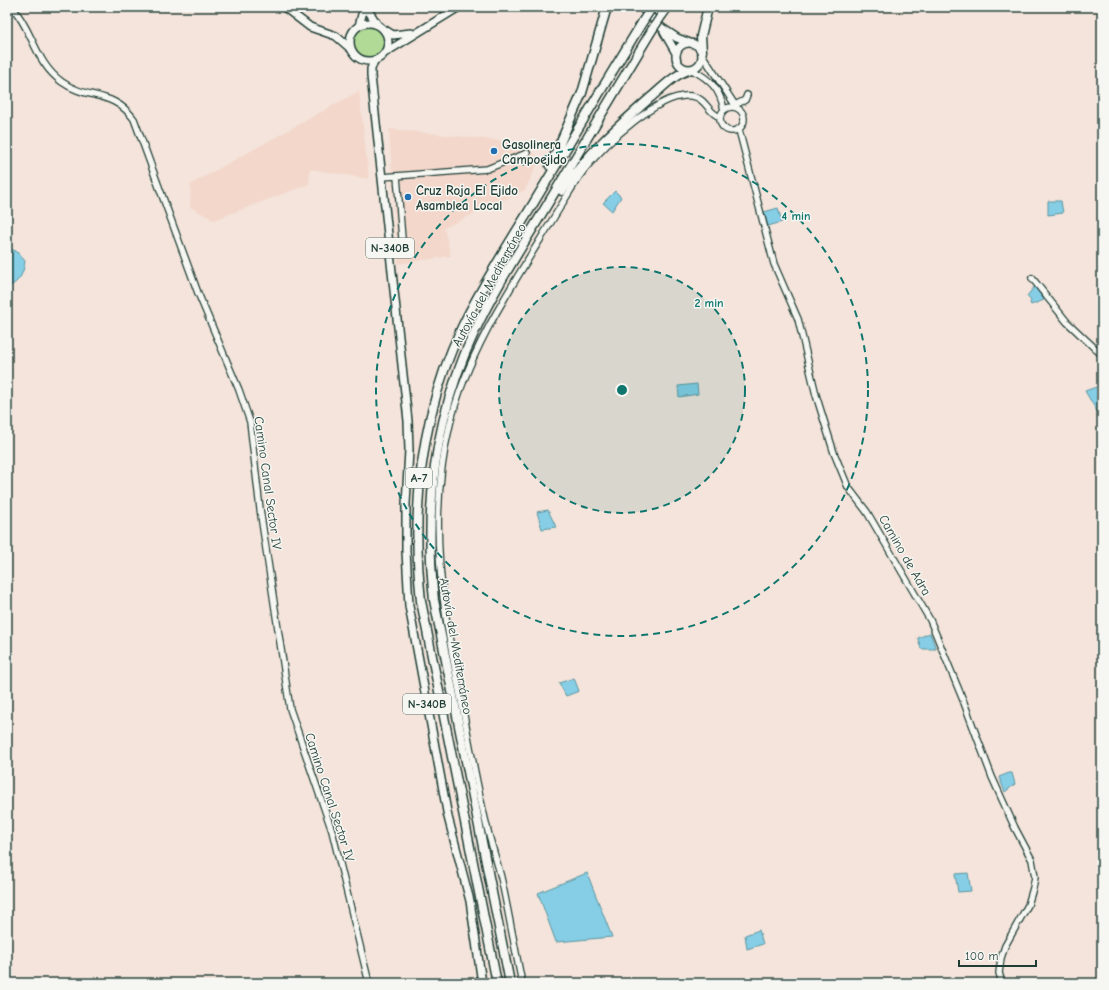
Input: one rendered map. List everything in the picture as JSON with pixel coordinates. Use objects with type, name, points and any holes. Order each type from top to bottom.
[{"type":"highway","points":[[515,234],[564,137],[582,93],[607,7]]},
{"type":"highway","name":"Autovía del Mediterráneo","points":[[497,983],[426,632],[418,570],[418,486],[426,436],[442,378],[462,326],[515,234],[652,7]]},
{"type":"highway","name":"Autovía del Mediterráneo","points":[[510,983],[438,629],[430,569],[431,487],[438,439],[454,382],[474,332],[526,240],[652,30],[668,7]]},
{"type":"highway","points":[[702,54],[701,36],[708,7]]},
{"type":"highway","points":[[526,240],[577,168],[591,151],[674,78],[691,70]]},
{"type":"highway","points":[[487,935],[491,983]]},
{"type":"highway","points":[[504,956],[513,983]]},
{"type":"main road","points":[[284,7],[310,26],[336,36],[351,49]]},
{"type":"main road","points":[[351,49],[350,37],[359,26],[365,7]]},
{"type":"main road","points":[[365,7],[376,24]]},
{"type":"main road","points":[[363,60],[374,61],[415,33],[459,7]]},
{"type":"main road","points":[[642,7],[662,28],[676,53],[679,65],[691,70],[698,66],[702,54],[696,45],[678,38],[662,28]]},
{"type":"main road","points":[[359,26],[370,23],[376,24],[393,35],[415,33]]},
{"type":"main road","points":[[384,29],[388,40],[386,52]]},
{"type":"main road","points":[[336,36],[346,35],[353,32]]},
{"type":"main road","points":[[676,53],[680,46],[691,43]]},
{"type":"main road","name":"N-340B","points":[[351,49],[369,68],[371,76]]},
{"type":"main road","name":"N-340B","points":[[374,61],[371,69],[371,76],[408,421],[409,450],[406,551],[409,606],[448,817],[470,901],[482,983]]},
{"type":"street","name":"Camino Canal Sector IV","points":[[12,7],[23,20],[44,64],[56,78],[71,87],[109,98],[124,109],[134,119],[198,293],[239,390],[250,422],[260,509],[290,709],[332,831],[369,983]]},
{"type":"street","points":[[702,54],[736,106],[742,111],[745,117],[744,124],[739,130],[727,130],[721,125],[720,117],[724,110],[736,106],[745,100],[747,95]]},
{"type":"street","points":[[691,70],[710,80],[722,100],[724,110]]},
{"type":"street","points":[[522,983],[501,879],[474,771],[443,609],[439,570],[438,497],[450,424],[462,386],[477,350],[497,313],[584,170],[625,130],[657,106],[674,98],[683,96],[698,98],[704,101],[713,114],[720,117]]},
{"type":"street","name":"Camino de Adra","points":[[739,130],[774,264],[798,319],[816,395],[845,480],[848,487],[867,512],[930,620],[963,700],[992,777],[1015,828],[1032,860],[1035,877],[1033,888],[1028,905],[1005,946],[1001,958],[999,973],[1002,983]]},
{"type":"street","points":[[382,177],[487,169],[527,153]]},
{"type":"street","points":[[397,176],[403,251]]},
{"type":"street","points":[[1032,278],[1066,322],[1102,355]]},
{"type":"shaded area","points":[[359,91],[369,179],[310,169],[309,184],[214,220],[190,207],[191,184]]},
{"type":"shaded area","points":[[389,129],[516,142],[540,158],[525,190],[444,228],[451,256],[398,264]]},
{"type":"green space","points":[[369,27],[380,31],[384,42],[380,53],[369,57],[358,53],[354,42],[358,31]]},
{"type":"water","points":[[615,191],[621,197],[612,211],[603,203]]},
{"type":"water","points":[[1048,201],[1061,201],[1063,213],[1048,215]]},
{"type":"water","points":[[778,208],[782,222],[768,226],[764,212]]},
{"type":"water","points":[[7,248],[16,251],[25,261],[23,270],[18,280],[7,288]]},
{"type":"water","points":[[1035,286],[1044,300],[1031,305],[1031,301],[1027,296]]},
{"type":"water","points":[[697,384],[698,394],[679,397],[678,386]]},
{"type":"water","points":[[1102,385],[1102,397],[1098,413],[1085,391]]},
{"type":"water","points":[[548,510],[556,527],[542,529],[537,512]]},
{"type":"water","points":[[930,633],[936,649],[921,649],[918,638]]},
{"type":"water","points":[[574,678],[579,691],[566,696],[559,683]]},
{"type":"water","points":[[1012,773],[1015,784],[1005,792],[999,777]]},
{"type":"water","points":[[587,873],[612,937],[556,942],[538,893]]},
{"type":"water","points":[[968,873],[971,891],[958,892],[955,874]]},
{"type":"water","points":[[759,930],[763,944],[747,949],[745,935]]},
{"type":"place","name":"Gasolinera Campoejido","points":[[494,151]]},
{"type":"place","name":"Cruz Roja El Ejido Asamblea Local","points":[[408,197]]}]
